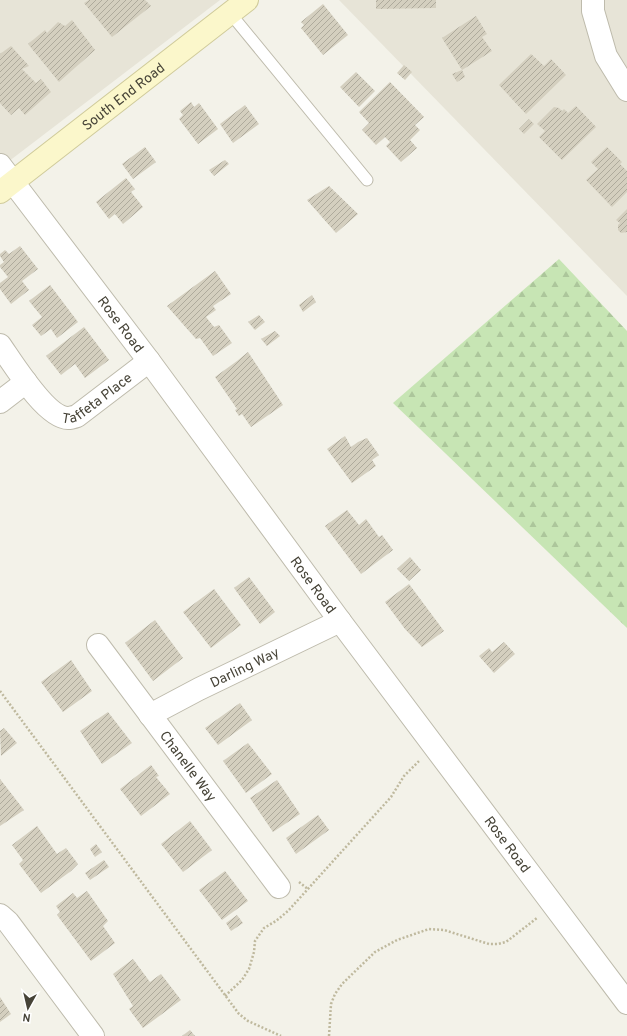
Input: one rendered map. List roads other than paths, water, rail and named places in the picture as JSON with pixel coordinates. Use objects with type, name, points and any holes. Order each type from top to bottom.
[{"type":"main road","name":"South End Road","points":[[4,180],[247,0]]},
{"type":"street","points":[[593,0],[593,11],[606,56],[627,90]]},
{"type":"street","name":"Rose Road","points":[[4,180],[149,361],[340,621],[627,1003]]},
{"type":"street","name":"Taffeta Place","points":[[0,345],[26,382],[46,406],[67,418],[77,416],[149,361]]},
{"type":"street","points":[[0,402],[26,382]]},
{"type":"street","name":"Darling Way","points":[[150,715],[199,688],[340,621]]},
{"type":"street","name":"Chanelle Way","points":[[98,645],[279,887]]},
{"type":"street","points":[[0,915],[8,922],[93,1036]]},
{"type":"lane","points":[[230,13],[367,180]]}]
